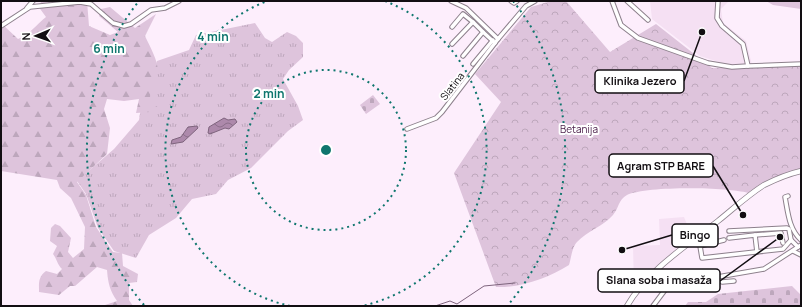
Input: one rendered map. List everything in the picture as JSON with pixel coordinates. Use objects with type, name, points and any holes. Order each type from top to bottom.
[{"type":"main road","points":[[627,306],[636,292],[662,266],[733,208],[764,186],[790,174],[801,171]]},
{"type":"street","points":[[1,26],[27,8],[33,1]]},
{"type":"street","points":[[27,8],[80,2],[91,4],[113,23],[124,26],[131,24],[151,10],[165,8],[179,1]]},
{"type":"street","points":[[451,1],[466,8],[498,39]]},
{"type":"street","points":[[511,1],[514,3],[517,1]]},
{"type":"street","points":[[528,3],[535,1]]},
{"type":"street","points":[[612,1],[617,17],[624,28],[642,40],[708,63],[732,66],[801,64]]},
{"type":"street","points":[[627,1],[648,20]]},
{"type":"street","points":[[718,1],[716,18],[722,26],[743,44],[748,66]]},
{"type":"street","name":"Slatina","points":[[406,129],[436,118],[442,112],[494,41],[498,39],[528,3]]},
{"type":"street","points":[[452,27],[463,14],[494,41],[472,64]]},
{"type":"street","points":[[452,44],[473,22]]},
{"type":"street","points":[[463,56],[483,32]]},
{"type":"street","points":[[788,196],[785,197],[790,223],[795,234],[801,240]]},
{"type":"street","points":[[724,240],[700,246],[702,258],[783,249],[791,240],[790,229],[787,228],[729,232]]},
{"type":"street","points":[[729,238],[781,234],[783,243]]},
{"type":"street","points":[[755,235],[758,252]]},
{"type":"street","points":[[653,306],[665,290],[671,285],[764,269],[800,246],[791,240]]},
{"type":"street","points":[[794,251],[801,254]]},
{"type":"street","points":[[716,278],[722,282],[734,281]]},
{"type":"shaded area","points":[[650,1],[729,1],[721,9],[723,23],[746,41],[752,65],[728,65],[700,56],[652,19]]},
{"type":"shaded area","points":[[684,217],[693,239],[639,287],[634,287],[633,246],[660,245],[659,219]]},
{"type":"green space","points":[[42,1],[87,1],[89,26],[110,35],[118,32],[99,16],[101,9],[110,7],[135,28],[156,14],[145,36],[158,67],[158,72],[151,92],[150,102],[159,108],[154,118],[150,112],[136,113],[139,99],[124,101],[107,99],[104,109],[110,128],[107,154],[77,182],[86,195],[96,227],[113,252],[122,253],[123,266],[138,274],[137,282],[129,283],[129,300],[133,306],[102,306],[117,301],[110,287],[107,270],[97,267],[75,286],[70,286],[59,295],[39,292],[40,280],[43,273],[46,271],[57,274],[62,269],[53,254],[57,246],[50,241],[51,228],[55,224],[60,226],[71,238],[68,252],[73,258],[84,249],[85,227],[71,198],[60,188],[57,180],[1,171],[1,23],[18,39],[22,37],[46,17],[38,6]]},
{"type":"green space","name":"Betanija","points":[[551,1],[566,1],[610,52],[656,24],[712,68],[801,66],[801,168],[769,180],[748,193],[687,188],[651,190],[627,195],[622,199],[615,212],[609,219],[581,238],[575,244],[569,265],[543,278],[525,284],[496,287],[454,173],[501,102],[475,74],[531,7]]},
{"type":"green space","points":[[766,1],[801,1],[801,9],[773,5]]},
{"type":"green space","points":[[255,23],[265,38],[272,42],[287,32],[296,36],[303,43],[303,57],[289,70],[283,79],[298,106],[303,120],[288,131],[251,168],[228,180],[216,194],[192,199],[176,218],[149,235],[136,258],[114,251],[98,228],[86,194],[77,181],[114,149],[139,120],[141,107],[157,61],[189,50],[196,35]]},
{"type":"green space","points":[[373,95],[380,104],[366,114],[360,105]]},
{"type":"green space","points":[[792,286],[801,295],[801,306],[685,306],[688,302],[706,302],[718,294]]},
{"type":"water","points":[[224,118],[228,120],[235,119],[237,122],[229,129],[225,128],[210,134],[208,133],[209,127]]},
{"type":"water","points":[[197,126],[198,128],[183,142],[171,144],[172,140],[181,137],[188,127]]},
{"type":"waterway","points":[[435,306],[450,301],[457,304],[484,286],[515,283]]},
{"type":"place","name":"Klinika Jezero","points":[[702,32]]},
{"type":"place","name":"Agram STP BARE","points":[[743,215]]},
{"type":"place","name":"Slana soba i masaža","points":[[780,237]]},
{"type":"place","name":"Bingo","points":[[622,250]]}]
